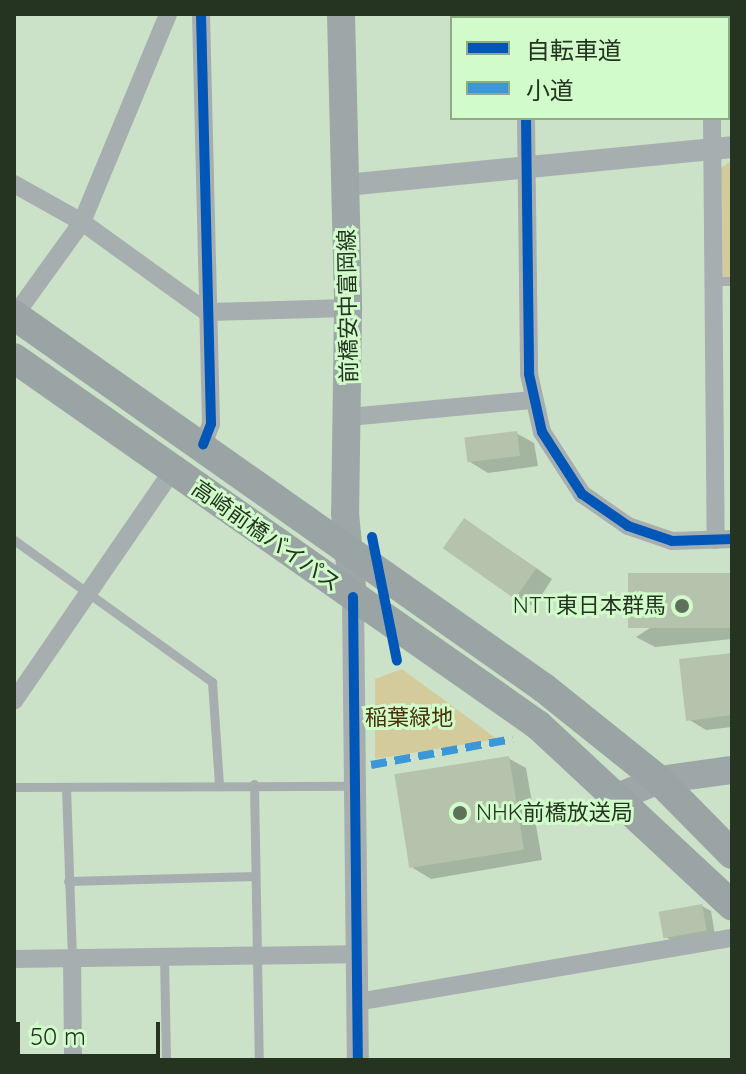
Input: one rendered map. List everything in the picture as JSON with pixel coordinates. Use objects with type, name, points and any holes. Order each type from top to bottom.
[{"type":"highway","name":"高崎前橋バイパス","points":[[14,315],[203,445],[544,688],[659,780],[732,854]]},
{"type":"highway","name":"高崎前橋バイパス","points":[[14,358],[538,725],[620,796],[732,905]]},
{"type":"main road","name":"前橋安中富岡線","points":[[341,14],[348,308],[348,548],[353,597]]},
{"type":"main road","points":[[620,796],[659,780],[732,770]]},
{"type":"street","points":[[14,315],[82,222],[168,14]]},
{"type":"street","points":[[201,14],[211,424],[203,445]]},
{"type":"street","points":[[526,120],[532,400],[557,460],[604,512],[672,541],[724,540],[722,148],[713,120]]},
{"type":"street","points":[[346,185],[722,148]]},
{"type":"street","points":[[14,184],[82,222],[207,312],[348,308]]},
{"type":"street","points":[[349,417],[532,400]]},
{"type":"street","points":[[14,701],[172,471]]},
{"type":"street","points":[[353,597],[358,1060]]},
{"type":"street","points":[[357,1002],[732,938]]},
{"type":"street","points":[[14,959],[257,953],[355,954]]},
{"type":"street","points":[[72,958],[73,1060]]},
{"type":"lane","points":[[14,540],[212,682],[219,785]]},
{"type":"lane","points":[[254,784],[259,1060]]},
{"type":"lane","points":[[14,787],[353,786]]},
{"type":"lane","points":[[66,787],[72,958]]},
{"type":"lane","points":[[68,881],[255,876]]},
{"type":"lane","points":[[164,956],[166,1060]]},
{"type":"green space","points":[[732,160],[732,279],[725,279],[717,270],[717,171]]},
{"type":"green space","name":"稲葉緑地","points":[[402,669],[497,739],[375,759],[375,679]]},
{"type":"building","points":[[517,431],[520,456],[467,462],[464,437]]},
{"type":"building","points":[[464,518],[536,568],[515,599],[443,548]]},
{"type":"building","name":"NTT東日本群馬","points":[[628,573],[732,573],[732,628],[628,628]]},
{"type":"building","points":[[732,653],[732,715],[686,721],[679,659]]},
{"type":"building","name":"NHK前橋放送局","points":[[509,756],[524,850],[409,868],[394,774]]},
{"type":"building","points":[[702,904],[707,931],[663,938],[659,912]]},
{"type":"marked path","points":[[371,765],[513,739]]},
{"type":"cycle path","points":[[201,14],[211,424],[203,445]]},
{"type":"cycle path","points":[[526,120],[529,374],[542,432],[582,494],[628,526],[672,541],[732,539]]},
{"type":"cycle path","points":[[372,537],[397,661]]},
{"type":"cycle path","points":[[353,597],[358,1060]]},
{"type":"place","name":"NTT東日本群馬","points":[[682,606]]},
{"type":"place","name":"NHK前橋放送局","points":[[460,813]]}]
